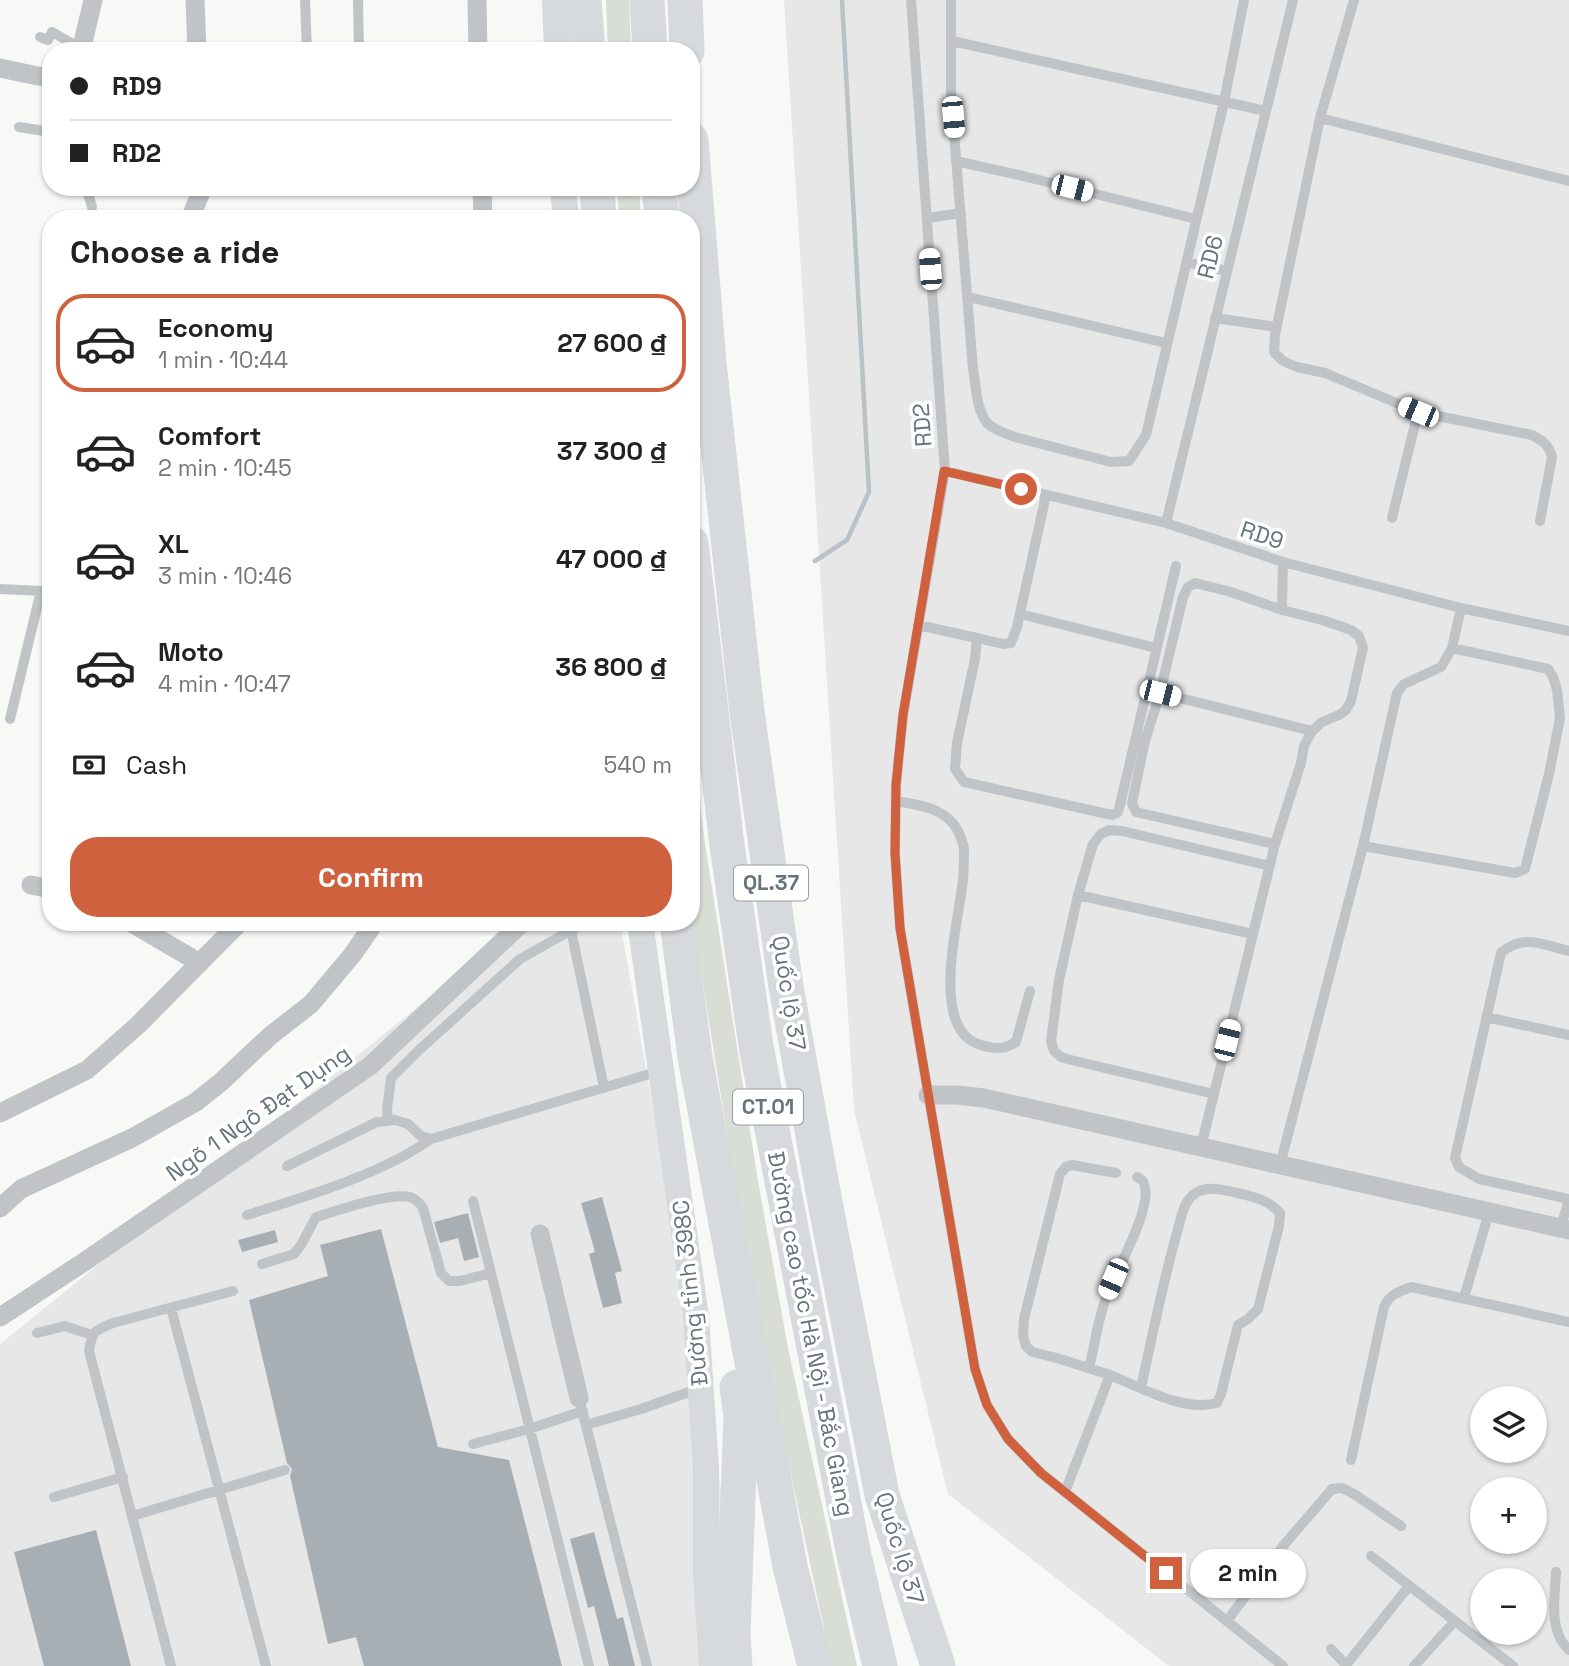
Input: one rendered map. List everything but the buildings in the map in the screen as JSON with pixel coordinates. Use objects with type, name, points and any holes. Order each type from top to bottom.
[{"type":"highway","points":[[584,0],[586,42]]},
{"type":"highway","points":[[647,0],[649,42]]},
{"type":"highway","points":[[685,0],[687,42]]},
{"type":"highway","name":"Quốc lộ 37","points":[[700,372],[786,987],[824,1197],[882,1495],[920,1614],[940,1666]]},
{"type":"highway","name":"Đường cao tốc Hà Nội - Bắc Giang","points":[[700,618],[727,845],[756,1046],[854,1556],[880,1666]]},
{"type":"highway","name":"CT.01","points":[[678,931],[695,1057],[790,1566],[815,1666]]},
{"type":"highway","points":[[695,1057],[741,1416],[733,1633],[735,1666]]},
{"type":"main road","points":[[555,0],[557,42]]},
{"type":"main road","name":"Đường tỉnh 398C","points":[[641,931],[696,1317],[706,1468],[706,1575],[712,1666]]},
{"type":"street","points":[[83,42],[93,0]]},
{"type":"street","points":[[195,0],[197,42]]},
{"type":"street","points":[[477,0],[478,42]]},
{"type":"street","points":[[0,68],[42,76]]},
{"type":"street","points":[[31,885],[42,887]]},
{"type":"street","points":[[145,931],[200,963]]},
{"type":"street","points":[[0,1114],[88,1070],[138,1025],[231,931]]},
{"type":"street","points":[[0,1208],[21,1189],[132,1138],[195,1102],[311,1004],[369,931]]},
{"type":"street","name":"Ngõ 1 Ngô Đạt Dụng","points":[[0,1317],[85,1262],[370,1066],[513,931]]},
{"type":"street","points":[[928,1095],[984,1098],[1565,1229]]},
{"type":"street","points":[[540,1234],[581,1405]]},
{"type":"lane","points":[[305,0],[307,42]]},
{"type":"lane","points":[[358,0],[359,42]]},
{"type":"lane","name":"RD2","points":[[911,0],[944,471],[903,715],[896,785],[895,853],[900,928],[975,1369],[987,1405],[1008,1439],[1041,1473],[1283,1666]]},
{"type":"lane","points":[[951,0],[950,96],[973,369],[978,400],[986,422],[1001,432],[1111,462],[1129,461],[1146,435],[1224,102],[1244,0]]},
{"type":"lane","name":"RD6","points":[[1166,523],[1293,0]]},
{"type":"lane","points":[[1354,0],[1320,118],[1276,327],[1274,352],[1283,362],[1297,368],[1325,373],[1418,412],[1532,435],[1545,442],[1552,457],[1540,521]]},
{"type":"lane","points":[[40,37],[48,40],[52,32],[68,42]]},
{"type":"lane","points":[[952,41],[1266,111]]},
{"type":"lane","points":[[1320,118],[1569,181]]},
{"type":"lane","points":[[19,127],[42,131]]},
{"type":"lane","points":[[956,162],[1196,219]]},
{"type":"lane","points":[[89,196],[92,207]]},
{"type":"lane","points":[[927,218],[961,213]]},
{"type":"lane","points":[[1186,262],[1227,271]]},
{"type":"lane","points":[[968,297],[1166,343]]},
{"type":"lane","points":[[1215,318],[1276,327]]},
{"type":"lane","points":[[1392,518],[1418,412]]},
{"type":"lane","name":"RD9","points":[[944,471],[1166,523],[1283,562],[1461,608],[1569,631]]},
{"type":"lane","points":[[918,625],[1003,645],[1011,643],[1017,628],[1046,495]]},
{"type":"lane","points":[[1282,610],[1283,562]]},
{"type":"lane","points":[[978,638],[957,743],[955,769],[964,782],[1109,815],[1117,813],[1175,566]]},
{"type":"lane","points":[[1201,1147],[1275,844],[1304,746],[1312,731],[1322,722],[1346,710],[1351,701],[1363,648],[1359,636],[1351,629],[1195,583],[1188,587],[1183,597],[1160,693],[1145,741],[1132,803],[1136,811],[1275,844]]},
{"type":"lane","points":[[0,589],[41,591],[10,719]]},
{"type":"lane","points":[[1280,1165],[1363,846],[1397,693],[1404,684],[1441,667],[1452,648],[1461,608]]},
{"type":"lane","points":[[1020,614],[1156,648]]},
{"type":"lane","points":[[1363,846],[1503,872],[1515,873],[1525,869],[1560,718],[1553,677],[1548,669],[1452,648]]},
{"type":"lane","points":[[1160,693],[1312,731]]},
{"type":"lane","points":[[896,801],[931,808],[947,817],[956,828],[964,846],[963,884],[951,961],[950,992],[954,1017],[964,1036],[976,1044],[997,1049],[1009,1047],[1016,1042],[1030,991]]},
{"type":"lane","points":[[1214,1094],[1071,1060],[1054,1051],[1051,1041],[1059,980],[1078,895],[1093,844],[1101,834],[1109,830],[1270,866]]},
{"type":"lane","points":[[1078,895],[1253,934]]},
{"type":"lane","points":[[388,1121],[391,1079],[418,1051],[520,959],[569,931]]},
{"type":"lane","points":[[571,931],[604,1088]]},
{"type":"lane","points":[[1565,1229],[1569,1200],[1479,1180],[1459,1167],[1455,1158],[1501,953],[1516,942],[1531,941],[1569,951]]},
{"type":"lane","points":[[1486,1017],[1569,1035]]},
{"type":"lane","points":[[247,1215],[360,1176],[414,1151],[431,1139],[661,1071]]},
{"type":"lane","points":[[287,1166],[377,1122],[395,1120],[408,1124],[421,1136],[431,1139]]},
{"type":"lane","points":[[1116,1172],[1072,1165],[1060,1174],[1024,1319],[1023,1336],[1026,1346],[1032,1352],[1110,1375],[1141,1388],[1169,1399],[1192,1406],[1217,1403],[1238,1325],[1258,1309],[1280,1213],[1261,1198],[1213,1189],[1202,1190],[1191,1197],[1183,1212],[1170,1258],[1141,1388]]},
{"type":"lane","points":[[1089,1368],[1106,1296],[1130,1245],[1142,1211],[1146,1186],[1137,1177]]},
{"type":"lane","points":[[261,1264],[294,1254],[316,1217],[367,1202],[402,1196],[419,1202],[423,1208],[441,1273],[449,1281],[491,1273]]},
{"type":"lane","points":[[473,1201],[589,1666]]},
{"type":"lane","points":[[1464,1298],[1489,1212]]},
{"type":"lane","points":[[1351,1460],[1388,1298],[1411,1287],[1569,1322]]},
{"type":"lane","points":[[171,1666],[89,1351],[92,1335],[96,1331],[233,1291]]},
{"type":"lane","points":[[171,1308],[266,1666]]},
{"type":"lane","points":[[37,1333],[65,1326],[92,1335]]},
{"type":"lane","points":[[1065,1492],[1110,1375]]},
{"type":"lane","points":[[586,1425],[701,1388]]},
{"type":"lane","points":[[473,1444],[529,1429],[581,1405],[647,1666]]},
{"type":"lane","points":[[132,1516],[285,1470]]},
{"type":"lane","points":[[54,1497],[123,1477]]},
{"type":"lane","points":[[1227,1621],[1283,1546],[1332,1489],[1342,1488],[1354,1493],[1401,1526]]},
{"type":"lane","points":[[1371,1556],[1511,1665]]},
{"type":"lane","points":[[1556,1572],[1554,1615],[1559,1637],[1569,1650]]},
{"type":"lane","points":[[1331,1648],[1346,1666],[1409,1586]]},
{"type":"lane","points":[[1415,1666],[1455,1621]]},
{"type":"shaded area","points":[[606,0],[629,0],[631,42],[608,42]]},
{"type":"shaded area","points":[[784,0],[1569,0],[1569,1666],[1169,1666],[948,1494],[854,1110]]},
{"type":"shaded area","points":[[618,196],[640,196],[640,210],[618,210]]},
{"type":"shaded area","points":[[700,803],[758,1181],[788,1348],[857,1666],[832,1666],[787,1456],[739,1207],[695,931],[700,931]]},
{"type":"shaded area","points":[[512,931],[622,931],[738,1586],[745,1666],[0,1666],[0,1344]]},
{"type":"waterway","points":[[815,561],[847,540],[869,492],[842,0]]},
{"type":"route","points":[[1021,489],[944,471],[903,715],[896,785],[895,853],[900,928],[975,1369],[987,1405],[1008,1439],[1041,1473],[1166,1573]]}]
